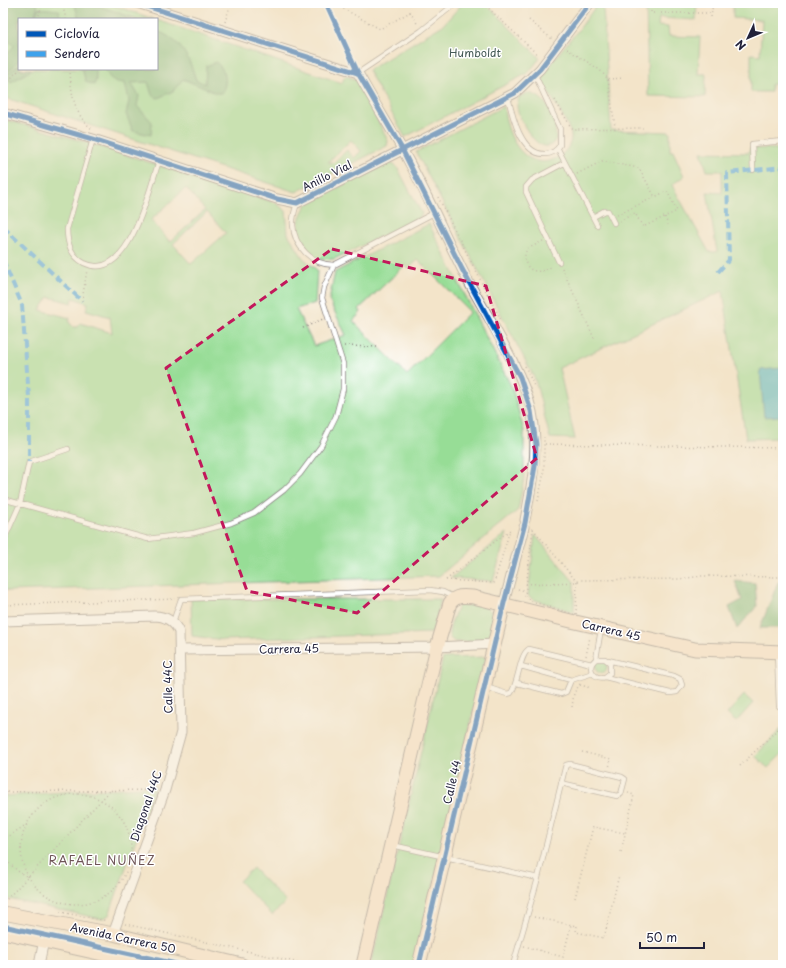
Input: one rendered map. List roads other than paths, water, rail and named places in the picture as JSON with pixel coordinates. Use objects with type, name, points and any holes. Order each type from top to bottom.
[{"type":"street","points":[[137,3],[358,73],[402,149],[520,377],[531,411],[536,444],[535,466],[525,523],[504,603]]},
{"type":"street","name":"Anillo Vial","points":[[3,113],[93,139],[277,200],[297,203],[508,97],[524,86],[546,62],[563,47],[590,3]]},
{"type":"street","name":"Carrera 45","points":[[451,604],[459,596],[473,596],[504,603],[596,632],[694,649],[780,652]]},
{"type":"street","name":"Calle 44","points":[[419,965],[504,603]]},
{"type":"street","points":[[363,965],[438,647],[451,604]]},
{"type":"street","points":[[3,622],[154,616],[161,616],[172,622]]},
{"type":"street","name":"Calle 44C","points":[[172,622],[178,632],[180,650],[182,732],[176,752]]},
{"type":"street","name":"Carrera 45","points":[[180,650],[438,647],[495,644]]},
{"type":"street","name":"Diagonal 44C","points":[[115,928],[165,790],[176,752]]},
{"type":"street","name":"Avenida Carrera 50","points":[[5,905],[115,928],[242,965]]},
{"type":"street","name":"Avenida Carrera 50","points":[[3,932],[152,965]]},
{"type":"street","points":[[38,965],[44,940]]},
{"type":"lane","points":[[358,73],[421,31],[456,3]]},
{"type":"lane","points":[[535,75],[560,129],[561,140],[558,148],[564,163],[597,225]]},
{"type":"lane","points":[[508,97],[518,130],[530,148],[535,152],[545,154],[558,148]]},
{"type":"lane","points":[[93,139],[67,229],[68,242],[72,253],[77,258],[88,264],[99,266],[111,262],[122,253],[131,242],[159,161]]},
{"type":"lane","points":[[753,170],[752,144],[783,141]]},
{"type":"lane","points":[[559,262],[526,192],[526,187],[532,180],[564,163]]},
{"type":"lane","points":[[297,203],[293,227],[300,246],[308,256],[318,263],[334,265],[434,213]]},
{"type":"lane","points":[[593,217],[605,211],[612,218],[614,223]]},
{"type":"lane","points":[[3,499],[148,539],[194,533],[242,519],[254,513],[284,490],[309,464],[321,446],[336,416],[343,389],[343,364],[322,302],[323,293],[334,265]]},
{"type":"lane","points":[[3,542],[20,504],[29,462],[68,449]]},
{"type":"lane","points":[[172,622],[181,599],[430,590],[443,592],[451,604]]},
{"type":"lane","points":[[592,673],[592,664],[596,659],[596,632]]},
{"type":"lane","points":[[485,686],[510,694],[517,683],[524,652],[532,649],[592,664]]},
{"type":"lane","points":[[780,652],[781,690],[779,706],[783,706]]},
{"type":"lane","points":[[592,673],[599,678],[605,677],[670,693],[677,692],[682,685],[680,679],[674,676],[602,658],[596,659]]},
{"type":"lane","points":[[605,677],[611,669],[608,660]]},
{"type":"lane","points":[[521,666],[571,680],[592,673]]},
{"type":"lane","points":[[517,683],[561,694],[566,692],[571,680]]},
{"type":"lane","points":[[513,965],[538,878],[561,783],[565,768],[568,764],[624,778],[622,792],[617,796],[561,783]]},
{"type":"lane","points":[[392,845],[538,878]]},
{"type":"water","points":[[783,368],[783,416],[764,417],[760,370]]},
{"type":"district","name":"RAFAEL NUÑEZ","points":[[102,861]]},
{"type":"park label","name":"Humboldt","points":[[475,53]]}]
